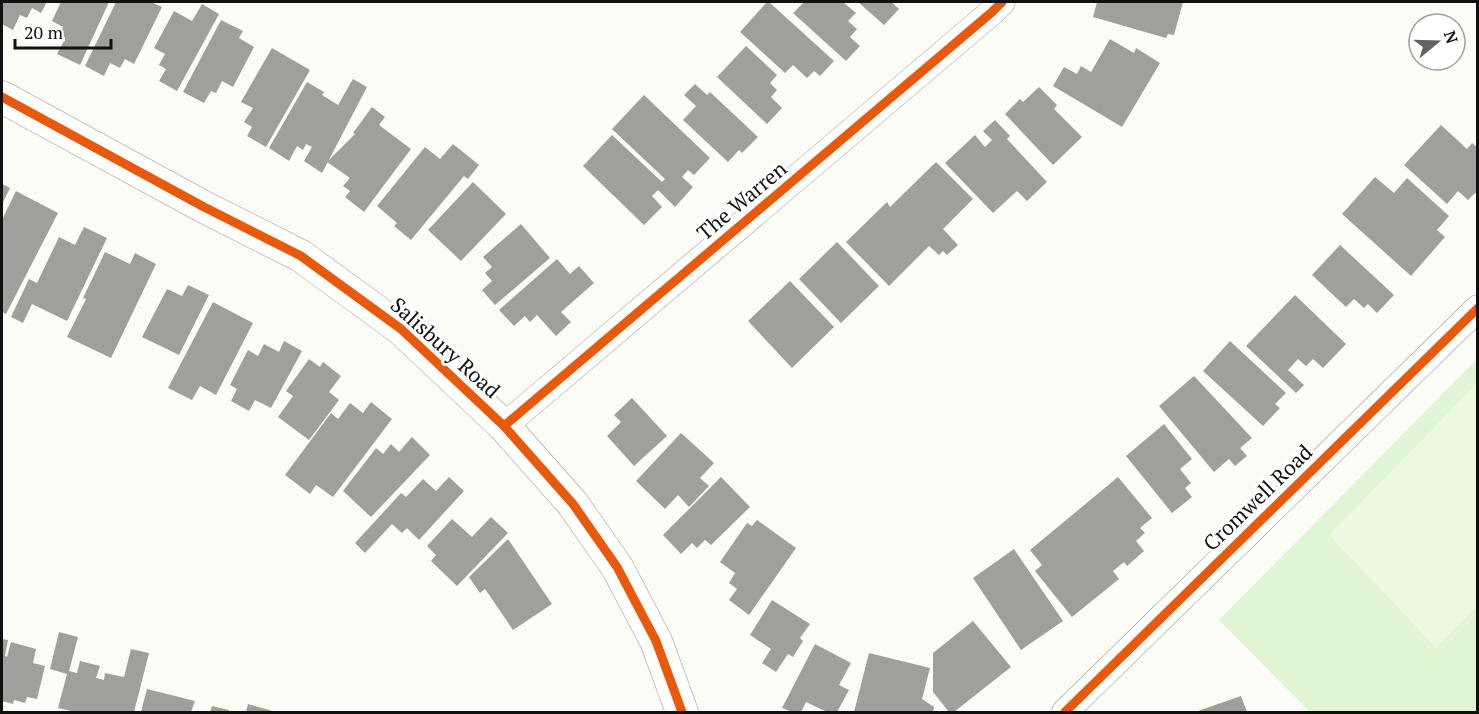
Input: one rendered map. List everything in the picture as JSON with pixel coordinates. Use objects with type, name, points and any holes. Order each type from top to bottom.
[{"type":"street","name":"The Warren","points":[[504,426],[1002,2]]},
{"type":"street","name":"Salisbury Road","points":[[2,97],[204,207],[301,256],[401,329],[504,426],[573,504],[617,567],[656,641],[681,712]]},
{"type":"street","name":"Cromwell Road","points":[[1065,712],[1478,308]]},
{"type":"green space","points":[[1477,359],[1477,712],[1310,712],[1219,620]]},
{"type":"green space","points":[[1477,383],[1477,607],[1436,648],[1329,535]]},
{"type":"building","points":[[2,2],[47,2],[41,13],[32,8],[27,18],[20,15],[13,30],[2,24]]},
{"type":"building","points":[[61,2],[109,2],[80,65],[57,54],[64,41],[58,38],[63,27],[52,21]]},
{"type":"building","points":[[116,2],[151,2],[162,7],[134,64],[125,59],[120,68],[110,63],[104,76],[85,66]]},
{"type":"building","points":[[767,2],[834,61],[820,76],[814,71],[807,78],[793,65],[785,73],[740,32]]},
{"type":"building","points":[[804,2],[843,2],[856,13],[848,21],[857,29],[850,37],[860,46],[846,61],[793,13]]},
{"type":"building","points":[[858,2],[891,2],[899,9],[884,25]]},
{"type":"building","points":[[1097,2],[1183,2],[1174,35],[1168,34],[1166,38],[1093,17]]},
{"type":"building","points":[[202,4],[219,14],[177,91],[159,81],[166,69],[159,65],[165,54],[154,48],[174,11],[192,21]]},
{"type":"building","points":[[221,20],[243,31],[239,38],[254,47],[233,87],[222,81],[216,93],[211,91],[204,103],[183,92]]},
{"type":"building","points":[[1110,39],[1134,53],[1136,48],[1160,63],[1122,127],[1053,86],[1064,67],[1077,74],[1081,66],[1091,72]]},
{"type":"building","points":[[746,46],[777,75],[770,83],[777,90],[771,97],[782,108],[767,124],[717,77]]},
{"type":"building","points":[[272,48],[310,70],[266,147],[247,136],[252,127],[244,122],[253,108],[241,102]]},
{"type":"building","points":[[353,79],[367,87],[322,173],[304,161],[312,147],[306,144],[303,150],[297,146],[289,161],[269,148],[307,82],[324,92],[322,95],[338,105]]},
{"type":"building","points":[[695,84],[707,95],[710,92],[758,137],[742,153],[739,150],[728,162],[683,120],[696,106],[684,95]]},
{"type":"building","points":[[1039,87],[1057,105],[1054,109],[1082,137],[1053,165],[1005,114],[1020,99],[1023,102]]},
{"type":"building","points":[[644,95],[710,158],[694,175],[688,170],[682,177],[693,187],[675,207],[658,190],[652,196],[662,207],[644,225],[583,166],[612,135],[662,182],[665,179],[612,129]]},
{"type":"building","points":[[372,107],[385,117],[379,125],[411,149],[364,212],[345,197],[350,191],[343,186],[350,178],[327,162],[355,134],[353,133]]},
{"type":"building","points":[[995,120],[1010,136],[1007,139],[1047,182],[1027,201],[1017,191],[993,213],[945,163],[975,135],[985,147],[992,140],[983,131]]},
{"type":"building","points":[[1441,125],[1467,149],[1472,143],[1478,148],[1478,196],[1475,193],[1468,200],[1458,191],[1447,204],[1404,165]]},
{"type":"building","points":[[453,144],[479,165],[468,179],[464,176],[411,240],[394,226],[397,223],[377,206],[425,147],[440,159]]},
{"type":"building","points":[[936,162],[973,199],[943,229],[958,245],[947,255],[943,251],[939,255],[929,246],[889,286],[846,242],[887,202],[890,207]]},
{"type":"building","points":[[1375,177],[1394,193],[1407,178],[1449,216],[1437,230],[1445,237],[1411,276],[1342,214]]},
{"type":"building","points":[[473,182],[506,214],[461,261],[428,230]]},
{"type":"building","points":[[2,184],[10,188],[2,204]]},
{"type":"building","points":[[16,191],[58,213],[6,314],[2,312],[2,220]]},
{"type":"building","points":[[521,224],[550,258],[495,305],[482,290],[492,281],[485,273],[492,267],[483,257]]},
{"type":"building","points":[[84,227],[107,238],[67,321],[32,304],[23,323],[11,317],[29,279],[37,283],[59,237],[75,245]]},
{"type":"building","points":[[837,242],[879,286],[841,323],[799,279]]},
{"type":"building","points":[[1340,245],[1394,295],[1377,313],[1368,304],[1364,308],[1354,299],[1346,307],[1312,275]]},
{"type":"building","points":[[105,252],[130,264],[135,253],[156,264],[111,358],[67,337],[86,299],[83,298]]},
{"type":"building","points":[[557,259],[570,274],[579,266],[594,283],[561,312],[571,322],[556,336],[537,315],[530,322],[525,316],[514,326],[499,310]]},
{"type":"building","points":[[790,281],[834,327],[792,368],[748,321]]},
{"type":"building","points":[[188,285],[209,295],[179,355],[142,337],[167,289],[182,296]]},
{"type":"building","points":[[1295,295],[1346,344],[1323,368],[1313,359],[1306,366],[1298,359],[1288,370],[1304,385],[1296,393],[1246,346]]},
{"type":"building","points":[[213,302],[253,323],[216,395],[200,386],[192,400],[168,388]]},
{"type":"building","points":[[284,341],[302,351],[271,408],[255,400],[249,411],[231,401],[237,389],[230,385],[248,350],[258,356],[264,344],[279,352]]},
{"type":"building","points":[[1230,341],[1286,393],[1275,404],[1280,408],[1263,426],[1203,371]]},
{"type":"building","points":[[309,359],[320,367],[323,362],[341,376],[329,392],[339,400],[309,440],[278,417],[293,396],[286,391]]},
{"type":"building","points":[[1194,376],[1252,438],[1240,448],[1247,456],[1235,466],[1229,459],[1214,472],[1159,406]]},
{"type":"building","points":[[632,398],[667,436],[634,466],[607,436],[621,422],[614,415]]},
{"type":"building","points":[[371,402],[392,419],[333,497],[316,485],[310,494],[285,475],[331,413],[338,419],[350,403],[363,413]]},
{"type":"building","points":[[1164,424],[1192,459],[1180,469],[1191,483],[1185,488],[1192,497],[1172,513],[1126,456]]},
{"type":"building","points":[[681,433],[714,463],[700,478],[709,486],[689,507],[678,495],[665,509],[636,481]]},
{"type":"building","points":[[412,437],[430,455],[371,517],[343,491],[376,448],[383,454],[391,444],[399,452]]},
{"type":"building","points":[[449,477],[464,491],[419,540],[407,528],[402,533],[392,524],[365,553],[355,543],[401,493],[406,497],[423,479],[436,491]]},
{"type":"building","points":[[721,477],[750,507],[711,545],[705,540],[697,548],[692,543],[681,554],[663,535]]},
{"type":"building","points":[[1118,477],[1152,518],[1140,528],[1145,533],[1136,541],[1144,551],[1127,566],[1124,562],[1113,571],[1119,579],[1072,617],[1035,571],[1042,565],[1030,550]]},
{"type":"building","points":[[491,517],[508,533],[457,586],[431,561],[436,555],[427,546],[452,519],[472,537]]},
{"type":"building","points":[[757,520],[796,548],[749,615],[729,600],[737,589],[729,583],[735,573],[720,562],[747,523],[752,526]]},
{"type":"building","points":[[508,539],[552,604],[513,630],[485,589],[480,593],[469,577]]},
{"type":"building","points":[[1014,549],[1063,621],[1021,650],[973,578]]},
{"type":"building","points":[[772,600],[810,624],[800,638],[803,641],[793,657],[788,654],[776,672],[762,663],[771,649],[750,635]]},
{"type":"building","points":[[973,621],[1011,667],[954,712],[949,712],[933,692],[933,653]]},
{"type":"building","points":[[59,632],[78,637],[69,671],[77,673],[80,661],[100,666],[96,678],[104,680],[105,673],[124,677],[131,649],[149,653],[134,712],[70,712],[58,708],[67,674],[50,669]]},
{"type":"building","points":[[2,639],[8,640],[5,656],[7,657],[11,642],[36,649],[33,663],[45,666],[37,699],[27,697],[25,703],[14,700],[13,704],[2,701]]},
{"type":"building","points":[[815,644],[851,663],[839,685],[849,690],[837,712],[827,712],[806,702],[801,712],[792,712],[782,708]]},
{"type":"building","points":[[869,653],[930,668],[922,699],[934,707],[933,712],[854,712]]},
{"type":"building","points":[[147,689],[195,701],[191,712],[141,712]]},
{"type":"building","points":[[1241,696],[1247,712],[1195,712]]},
{"type":"building","points":[[248,704],[276,712],[246,712]]},
{"type":"building","points":[[212,706],[229,710],[228,712],[210,712]]},
{"type":"cycle path","points":[[504,426],[1002,2]]},
{"type":"cycle path","points":[[2,97],[204,207],[301,256],[401,329],[504,426],[573,504],[617,567],[656,641],[682,712]]},
{"type":"cycle path","points":[[1065,712],[1478,308]]}]
